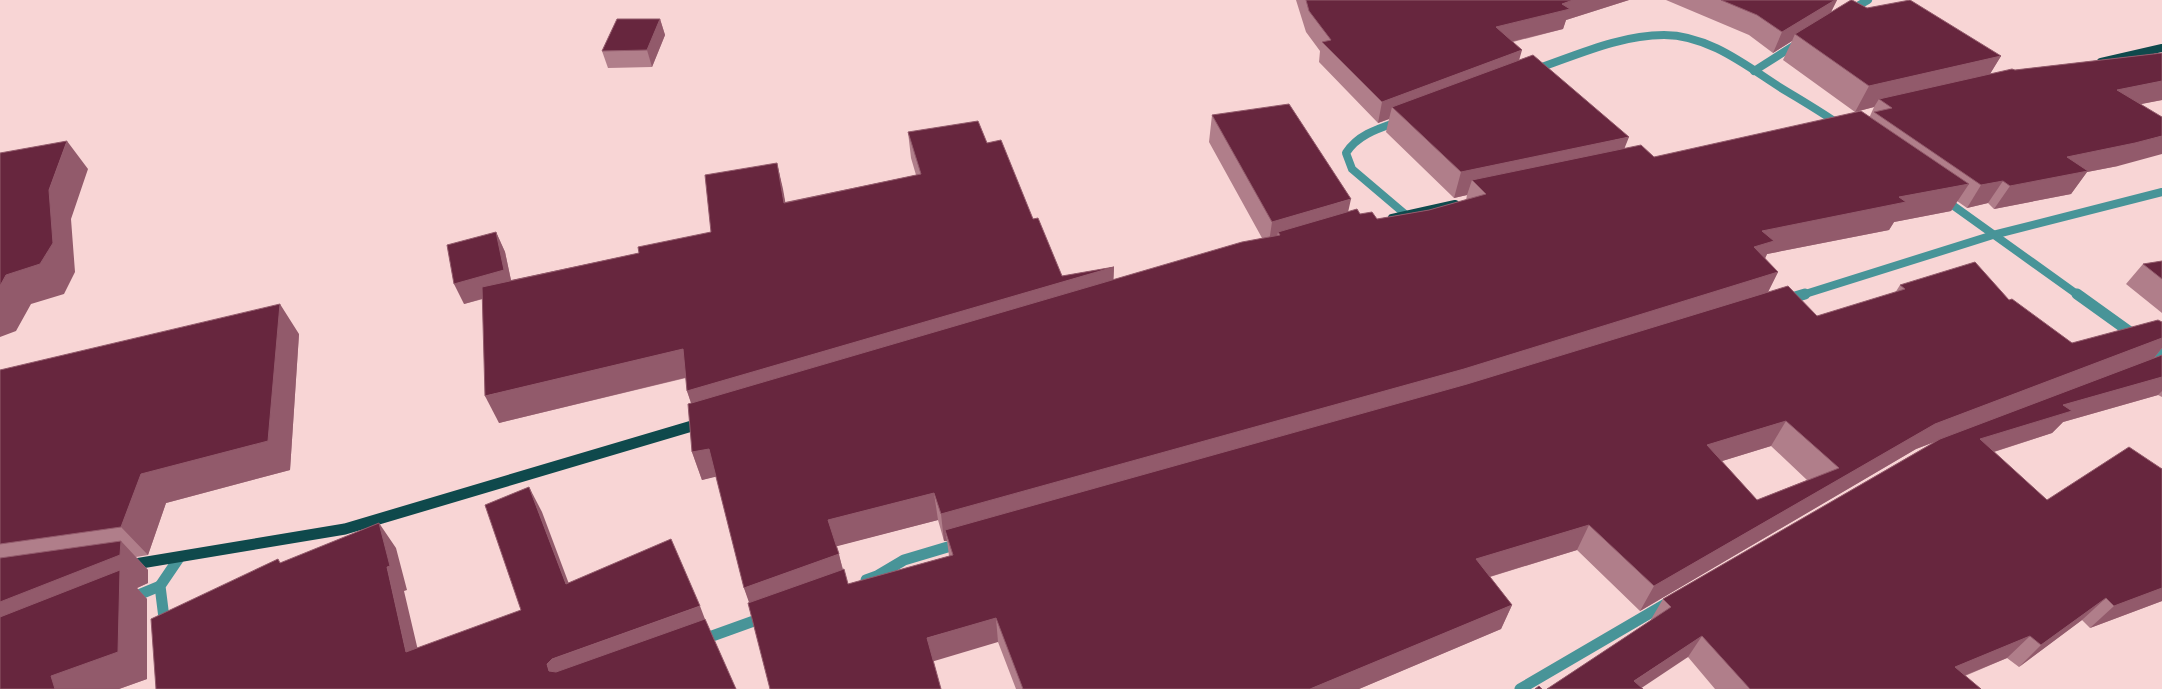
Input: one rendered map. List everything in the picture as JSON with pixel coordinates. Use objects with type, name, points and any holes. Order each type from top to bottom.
[{"type":"main road","points":[[2092,64],[2162,48]]},
{"type":"main road","points":[[1821,126],[1852,119]]},
{"type":"main road","points":[[1382,221],[1405,214],[1467,201]]},
{"type":"main road","points":[[117,567],[179,558],[345,529],[711,420]]},
{"type":"street","points":[[1842,15],[1868,0]]},
{"type":"street","points":[[1526,72],[1623,41],[1647,36],[1673,35],[1699,41],[1719,49],[1849,131]]},
{"type":"street","points":[[1754,70],[1804,39]]},
{"type":"street","points":[[1405,214],[1352,169],[1346,153],[1349,146],[1373,131],[1409,117]]},
{"type":"street","points":[[1774,304],[1993,235],[2162,192]]},
{"type":"street","points":[[1937,194],[2162,355]]},
{"type":"street","points":[[855,584],[877,576],[904,560],[973,540]]},
{"type":"street","points":[[117,604],[160,586],[179,558]]},
{"type":"street","points":[[160,586],[166,642]]},
{"type":"street","points":[[1520,689],[1678,596]]},
{"type":"street","points":[[693,643],[774,614]]},
{"type":"building","points":[[1306,0],[1573,0],[1562,4],[1570,9],[1496,27],[1522,50],[1382,102],[1322,42],[1331,40],[1309,11]]},
{"type":"building","points":[[1721,0],[1835,0],[1782,32],[1757,15]]},
{"type":"building","points":[[1851,0],[1867,8],[1910,0],[2001,56],[1869,86],[1795,34]]},
{"type":"building","points":[[617,19],[660,19],[647,50],[602,51]]},
{"type":"building","points":[[2162,53],[2162,81],[2117,90],[2162,117],[2162,136],[2067,157],[2088,171],[2010,186],[2003,181],[1981,185],[1874,112],[1892,108],[1879,99],[2012,69],[2015,70]]},
{"type":"building","points":[[1533,55],[1629,137],[1461,172],[1392,107]]},
{"type":"building","points":[[1289,104],[1351,199],[1272,222],[1212,115]]},
{"type":"building","points":[[1861,111],[1969,184],[1899,197],[1906,202],[1762,231],[1774,241],[1754,247],[1778,272],[1464,369],[941,514],[934,493],[828,520],[839,554],[744,588],[709,449],[692,452],[688,404],[1242,242],[1280,235],[1278,232],[1357,209],[1360,214],[1372,212],[1377,219],[1429,210],[1486,194],[1472,180],[1641,145],[1654,157]]},
{"type":"building","points":[[978,121],[987,143],[1001,140],[1033,219],[1038,218],[1062,276],[1114,267],[687,391],[683,349],[485,396],[482,287],[639,253],[638,247],[711,232],[705,175],[777,163],[784,203],[921,174],[908,132]]},
{"type":"building","points":[[67,141],[49,190],[53,243],[40,264],[6,275],[0,286],[0,153]]},
{"type":"building","points":[[496,232],[504,270],[454,284],[447,245]]},
{"type":"building","points":[[2162,261],[2162,279],[2143,264]]},
{"type":"building","points":[[1975,262],[2009,300],[2012,299],[2072,343],[2158,320],[2162,322],[2162,338],[1935,424],[1654,586],[1589,525],[1476,559],[1512,605],[1310,689],[1023,689],[996,618],[927,638],[941,689],[770,689],[748,603],[844,569],[848,584],[953,555],[945,530],[1467,384],[1788,286],[1817,316],[1905,289],[1900,285]],"holes":[[[1786,421],[1839,468],[1757,500],[1707,445]]]},
{"type":"building","points":[[280,304],[268,441],[141,474],[121,527],[0,544],[0,370]]},
{"type":"building","points":[[2162,355],[2162,377],[2063,405],[2072,411],[1980,439],[2047,500],[2129,447],[2162,469],[2162,588],[2114,606],[2106,598],[2041,645],[2030,636],[1955,667],[1981,689],[1750,689],[1702,636],[1634,681],[1643,689],[1547,689],[1671,607],[1663,599],[1940,439]]},
{"type":"building","points":[[529,487],[566,584],[671,539],[700,606],[552,659],[547,664],[549,671],[556,672],[705,619],[736,689],[156,689],[151,619],[278,559],[280,563],[379,523],[390,566],[387,567],[406,652],[521,610],[485,505]]},
{"type":"building","points":[[121,541],[120,555],[0,602],[0,558]]},
{"type":"building","points":[[120,570],[118,652],[51,676],[55,689],[0,689],[0,617]]},
{"type":"building","points":[[1539,686],[1542,689],[1535,689]]}]
